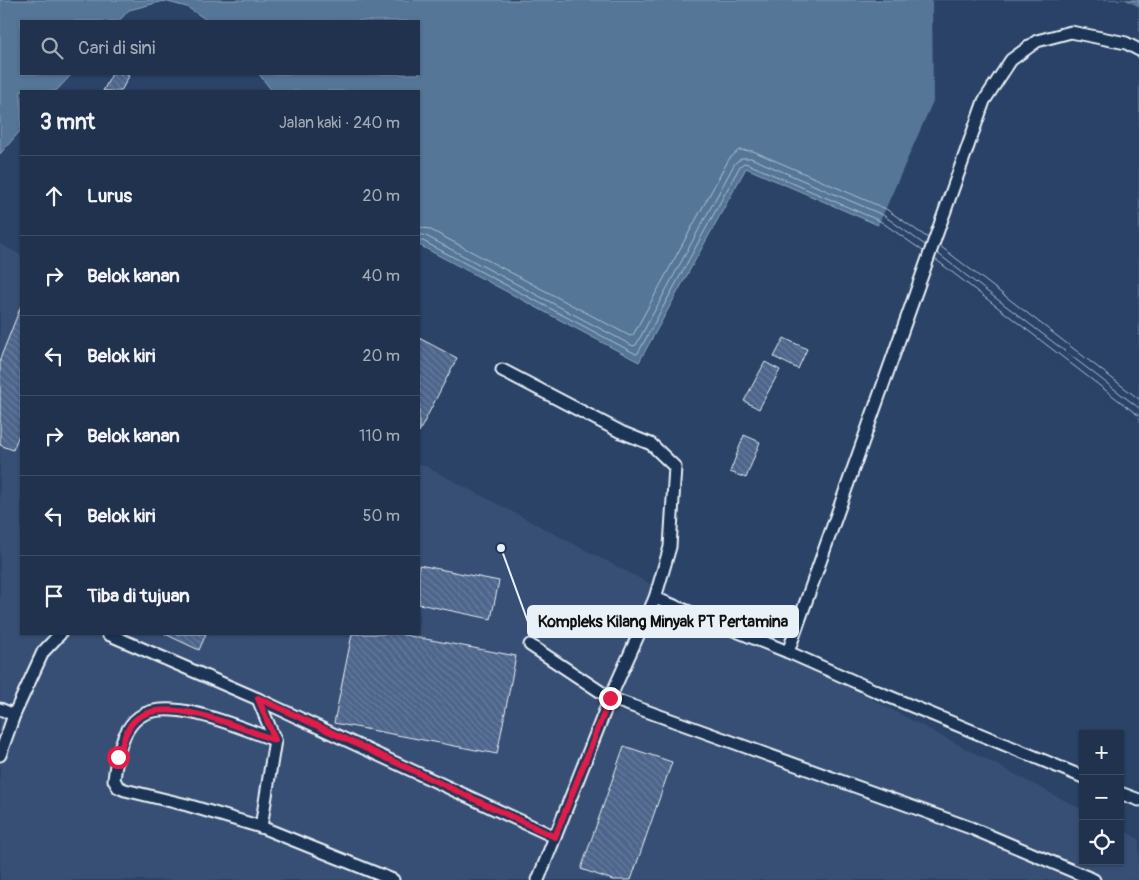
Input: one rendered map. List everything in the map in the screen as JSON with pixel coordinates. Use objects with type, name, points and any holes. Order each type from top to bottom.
[{"type":"lane","points":[[788,652],[984,101],[1011,60],[1037,41],[1071,32],[1126,43],[1139,50]]},
{"type":"lane","points":[[502,370],[621,432],[651,444],[675,467],[670,547],[655,598],[610,698],[538,880]]},
{"type":"lane","points":[[655,598],[788,652],[878,692],[1079,775]]},
{"type":"lane","points":[[0,755],[14,715],[43,652],[59,635]]},
{"type":"lane","points":[[110,635],[258,698],[555,837]]},
{"type":"lane","points":[[530,645],[610,698],[971,828],[1094,880]]},
{"type":"lane","points":[[258,698],[275,740],[261,827]]},
{"type":"lane","points":[[0,709],[14,715]]},
{"type":"lane","points":[[275,740],[178,709],[156,711],[139,717],[128,730],[115,769],[114,780],[118,787],[125,790],[179,803],[261,827],[393,880]]},
{"type":"lane","points":[[1124,794],[1139,800]]},
{"type":"shaded area","points":[[0,244],[20,254],[20,635],[420,635],[420,464],[1079,808],[1079,865],[1124,865],[1124,831],[1139,839],[1139,880],[0,880]]},
{"type":"water","points":[[0,0],[1139,0],[1139,422],[943,271],[878,225],[746,168],[639,362],[420,246],[420,90],[271,90],[260,75],[420,75],[420,20],[206,20],[187,7],[164,1],[129,10],[120,20],[20,20],[20,75],[71,75],[57,90],[20,90],[20,131],[0,154]]},
{"type":"pier","points":[[932,0],[1126,0],[1139,7],[1139,425],[941,273],[877,228],[933,101]]},
{"type":"building","points":[[111,75],[129,76],[122,90],[104,90]]},
{"type":"building","points":[[20,309],[20,432],[13,450],[0,445],[0,359]]},
{"type":"building","points":[[784,338],[807,349],[798,369],[774,357]]},
{"type":"building","points":[[420,339],[457,358],[420,430]]},
{"type":"building","points":[[765,362],[780,370],[759,409],[744,401]]},
{"type":"building","points":[[744,435],[760,442],[746,478],[730,472]]},
{"type":"building","points":[[420,565],[499,581],[491,619],[420,604]]},
{"type":"building","points":[[167,635],[206,635],[199,650]]},
{"type":"building","points":[[352,635],[404,635],[516,656],[497,754],[334,723]]},
{"type":"building","points":[[624,746],[672,762],[631,880],[613,880],[581,869]]},
{"type":"place","name":"Kompleks Kilang Minyak PT Pertamina","points":[[501,548]]},
{"type":"route","points":[[118,757],[128,730],[139,717],[156,711],[178,709],[275,740],[258,698],[555,837],[610,698]]}]
